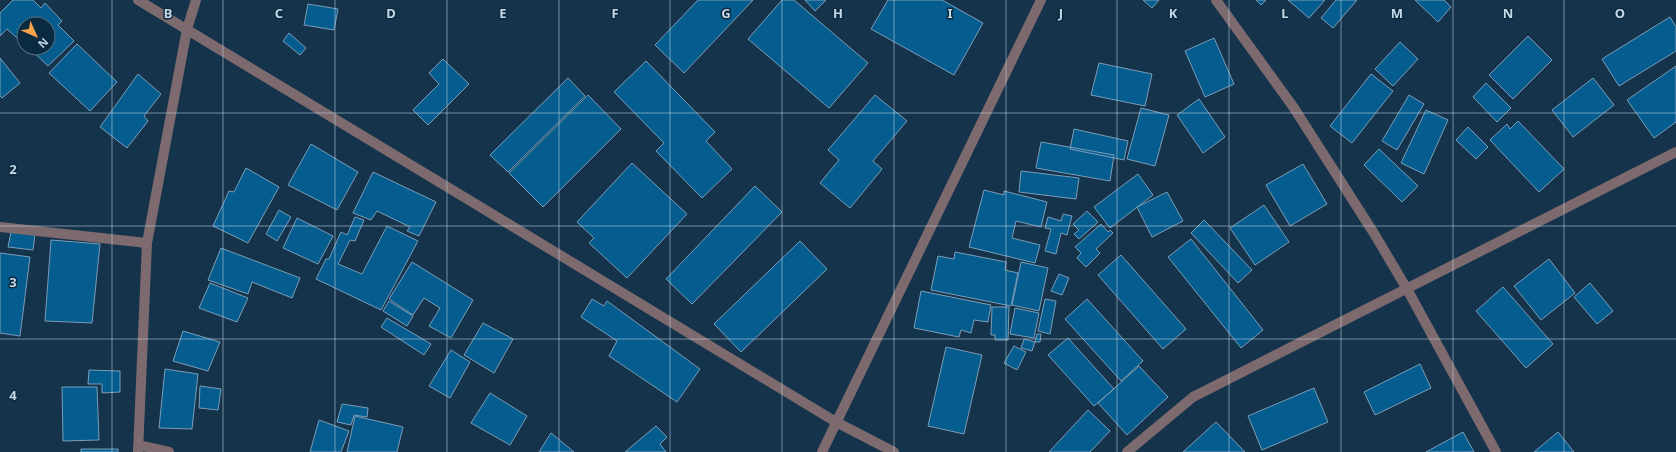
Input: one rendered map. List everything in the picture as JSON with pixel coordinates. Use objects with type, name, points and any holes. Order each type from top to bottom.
[{"type":"street","points":[[138,0],[836,422],[894,452]]},
{"type":"street","points":[[168,452],[138,448],[147,243],[188,29],[196,0]]},
{"type":"street","points":[[822,452],[1041,0]]},
{"type":"street","points":[[1216,0],[1294,108],[1375,235],[1407,289],[1496,452]]},
{"type":"street","points":[[1127,452],[1193,397],[1676,152]]},
{"type":"street","points":[[0,227],[147,243]]},
{"type":"building","points":[[13,0],[33,0],[41,8],[45,3],[62,21],[58,25],[74,41],[48,66],[37,56],[56,56],[56,16],[16,16],[16,37],[7,29],[0,36],[0,13]]},
{"type":"building","points":[[698,0],[753,0],[684,73],[655,45]]},
{"type":"building","points":[[782,0],[794,0],[868,63],[829,108],[748,39]]},
{"type":"building","points":[[805,0],[826,0],[815,11]]},
{"type":"building","points":[[888,0],[942,0],[983,23],[954,75],[871,29]]},
{"type":"building","points":[[1143,0],[1159,0],[1152,8]]},
{"type":"building","points":[[1256,0],[1266,0],[1261,5]]},
{"type":"building","points":[[1288,0],[1325,0],[1309,18]]},
{"type":"building","points":[[1336,0],[1357,0],[1333,28],[1321,18]]},
{"type":"building","points":[[1415,0],[1444,0],[1451,7],[1438,22]]},
{"type":"building","points":[[308,4],[338,9],[334,30],[304,25]]},
{"type":"building","points":[[1670,17],[1676,27],[1676,51],[1619,86],[1602,59]]},
{"type":"building","points":[[289,33],[306,48],[300,55],[283,41]]},
{"type":"building","points":[[1528,36],[1552,60],[1513,99],[1489,75]]},
{"type":"building","points":[[1214,38],[1234,84],[1205,97],[1185,51]]},
{"type":"building","points":[[1400,42],[1418,59],[1393,86],[1375,69]]},
{"type":"building","points":[[77,44],[117,82],[90,111],[49,73]]},
{"type":"building","points":[[0,58],[20,83],[2,98],[0,96]]},
{"type":"building","points":[[443,59],[469,84],[428,125],[413,110],[439,84],[429,73]]},
{"type":"building","points":[[646,61],[715,132],[706,141],[732,169],[702,198],[656,151],[664,143],[614,92]]},
{"type":"building","points":[[1099,63],[1152,74],[1145,106],[1091,95]]},
{"type":"building","points":[[1676,66],[1676,122],[1654,138],[1627,100]]},
{"type":"building","points":[[138,74],[161,94],[144,116],[148,121],[127,148],[100,127]]},
{"type":"building","points":[[1371,74],[1393,91],[1352,143],[1330,126]]},
{"type":"building","points":[[568,78],[585,96],[508,172],[490,155]]},
{"type":"building","points":[[1593,78],[1614,105],[1573,137],[1552,110]]},
{"type":"building","points":[[1486,83],[1511,108],[1497,122],[1473,97]]},
{"type":"building","points":[[588,95],[621,129],[543,207],[509,173]]},
{"type":"building","points":[[875,95],[907,121],[873,161],[882,169],[850,208],[820,183],[839,160],[828,150]]},
{"type":"building","points":[[1409,95],[1424,104],[1397,150],[1382,141]]},
{"type":"building","points":[[1199,99],[1225,137],[1203,153],[1177,115]]},
{"type":"building","points":[[1141,108],[1169,115],[1155,166],[1127,159]]},
{"type":"building","points":[[1426,110],[1448,120],[1424,174],[1401,163]]},
{"type":"building","points":[[1518,121],[1564,169],[1539,192],[1490,140],[1507,124],[1510,129]]},
{"type":"building","points":[[1468,127],[1488,147],[1476,159],[1456,140]]},
{"type":"building","points":[[1074,129],[1128,141],[1124,160],[1070,149]]},
{"type":"building","points":[[1041,142],[1114,155],[1110,181],[1036,168]]},
{"type":"building","points":[[311,144],[358,172],[337,210],[288,185]]},
{"type":"building","points":[[1379,149],[1418,186],[1402,202],[1364,165]]},
{"type":"building","points":[[632,163],[687,214],[627,278],[589,243],[594,238],[577,222]]},
{"type":"building","points":[[1303,164],[1327,204],[1290,226],[1266,185]]},
{"type":"building","points":[[246,168],[279,187],[248,243],[213,226],[229,191],[234,192]]},
{"type":"building","points":[[1021,171],[1079,178],[1076,199],[1019,192]]},
{"type":"building","points":[[373,172],[436,202],[419,236],[407,231],[410,227],[377,211],[371,220],[353,213]]},
{"type":"building","points":[[1138,174],[1153,195],[1110,228],[1094,207]]},
{"type":"building","points":[[755,186],[782,212],[692,304],[666,279]]},
{"type":"building","points":[[984,190],[1004,195],[1004,191],[1047,202],[1041,227],[1016,221],[1012,238],[1040,245],[1035,263],[969,247]]},
{"type":"building","points":[[1167,192],[1183,221],[1152,237],[1137,207]]},
{"type":"building","points":[[1264,205],[1289,242],[1255,265],[1230,228]]},
{"type":"building","points":[[279,210],[291,217],[277,241],[266,234]]},
{"type":"building","points":[[1087,211],[1098,222],[1079,239],[1074,234],[1079,230],[1073,224]]},
{"type":"building","points":[[1063,214],[1072,216],[1067,235],[1061,233],[1056,254],[1045,251],[1051,229],[1045,228],[1048,217],[1061,221]]},
{"type":"building","points":[[355,217],[364,220],[355,241],[350,240],[338,264],[362,274],[387,226],[418,241],[381,310],[316,279],[326,259],[329,259],[341,232],[347,235]]},
{"type":"building","points":[[297,218],[333,236],[318,264],[283,248]]},
{"type":"building","points":[[1204,220],[1252,270],[1238,283],[1191,233]]},
{"type":"building","points":[[1101,224],[1108,232],[1110,230],[1113,233],[1096,249],[1100,253],[1086,267],[1077,258],[1081,253],[1075,247]]},
{"type":"building","points":[[11,232],[35,234],[33,250],[8,247]]},
{"type":"building","points":[[1191,239],[1263,330],[1241,348],[1168,257]]},
{"type":"building","points":[[51,240],[100,244],[92,323],[45,321]]},
{"type":"building","points":[[800,241],[827,269],[741,352],[714,324]]},
{"type":"building","points":[[221,248],[300,278],[292,298],[252,282],[248,294],[208,280]]},
{"type":"building","points":[[955,252],[1006,262],[1005,270],[1018,273],[1011,306],[931,290],[938,256],[954,259]]},
{"type":"building","points":[[0,253],[30,257],[20,336],[0,333]]},
{"type":"building","points":[[1121,255],[1186,329],[1163,349],[1098,275]]},
{"type":"building","points":[[1549,259],[1575,293],[1541,320],[1514,286]]},
{"type":"building","points":[[412,262],[473,300],[451,338],[429,326],[440,308],[424,298],[413,315],[389,299]]},
{"type":"building","points":[[1021,262],[1048,268],[1039,311],[1012,305]]},
{"type":"building","points":[[1059,274],[1069,278],[1062,295],[1051,291]]},
{"type":"building","points":[[210,283],[248,298],[237,322],[199,308]]},
{"type":"building","points":[[1590,283],[1613,311],[1597,324],[1574,297]]},
{"type":"building","points":[[1503,287],[1553,344],[1526,368],[1476,311]]},
{"type":"building","points":[[921,291],[991,305],[988,322],[974,320],[971,333],[961,330],[959,337],[914,328]]},
{"type":"building","points":[[592,299],[604,306],[607,301],[700,369],[677,402],[609,356],[617,341],[581,317]]},
{"type":"building","points":[[1045,299],[1056,301],[1050,334],[1038,331]]},
{"type":"building","points":[[1087,299],[1143,361],[1121,381],[1065,319]]},
{"type":"building","points":[[389,301],[413,316],[407,326],[383,311]]},
{"type":"building","points":[[992,307],[1009,307],[1008,340],[995,340],[995,335],[991,335]]},
{"type":"building","points":[[1015,308],[1039,313],[1034,338],[1010,334]]},
{"type":"building","points":[[387,318],[431,344],[424,355],[381,327]]},
{"type":"building","points":[[483,323],[513,339],[494,373],[464,355]]},
{"type":"building","points":[[183,331],[220,342],[208,371],[173,361]]},
{"type":"building","points":[[1037,334],[1041,334],[1040,342],[1035,342]]},
{"type":"building","points":[[1068,338],[1114,389],[1094,406],[1048,355]]},
{"type":"building","points":[[1024,339],[1035,342],[1032,351],[1021,348]]},
{"type":"building","points":[[1014,346],[1026,352],[1017,370],[1004,363]]},
{"type":"building","points":[[946,347],[982,355],[964,434],[928,426]]},
{"type":"building","points":[[451,350],[470,362],[450,398],[429,386]]},
{"type":"building","points":[[1420,364],[1431,388],[1375,415],[1364,392]]},
{"type":"building","points":[[1139,366],[1168,397],[1127,435],[1098,403]]},
{"type":"building","points":[[165,369],[198,374],[192,429],[159,428]]},
{"type":"building","points":[[89,370],[120,371],[120,392],[102,393],[102,384],[88,384]]},
{"type":"building","points":[[200,386],[221,389],[218,410],[199,408]]},
{"type":"building","points":[[62,387],[97,387],[99,440],[63,441]]},
{"type":"building","points":[[1314,388],[1328,422],[1262,450],[1248,416]]},
{"type":"building","points":[[490,393],[527,416],[510,445],[471,423]]},
{"type":"building","points":[[342,404],[368,408],[367,417],[354,415],[351,425],[337,422]]},
{"type":"building","points":[[1088,410],[1110,431],[1090,452],[1049,452]]},
{"type":"building","points":[[355,416],[403,427],[397,452],[347,452]]},
{"type":"building","points":[[319,420],[349,431],[341,452],[310,452]]},
{"type":"building","points":[[1216,422],[1245,452],[1183,452]]},
{"type":"building","points":[[656,426],[667,437],[660,444],[666,452],[625,452]]},
{"type":"building","points":[[1463,432],[1474,452],[1426,452]]},
{"type":"building","points":[[1558,432],[1574,452],[1534,452]]},
{"type":"building","points":[[551,433],[574,452],[539,452]]},
{"type":"building","points":[[81,449],[118,449],[118,452],[81,452]]}]
